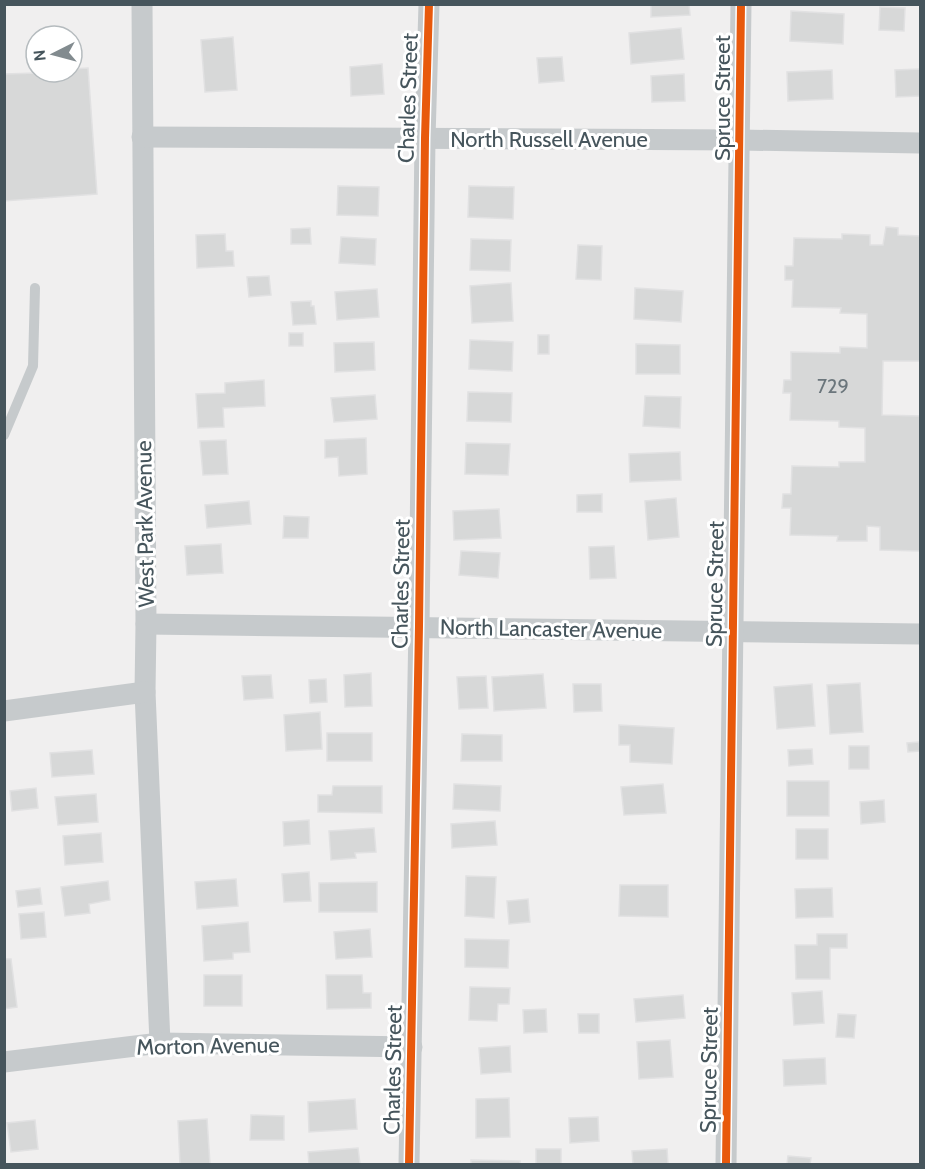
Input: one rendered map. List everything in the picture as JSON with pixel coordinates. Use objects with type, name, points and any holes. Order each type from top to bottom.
[{"type":"street","name":"West Park Avenue","points":[[142,4],[145,692],[160,1043]]},
{"type":"street","name":"Charles Street","points":[[409,1164],[429,4]]},
{"type":"street","name":"Spruce Street","points":[[726,1164],[741,4]]},
{"type":"street","name":"North Russell Avenue","points":[[142,137],[921,143]]},
{"type":"street","name":"North Lancaster Avenue","points":[[146,624],[921,634]]},
{"type":"street","points":[[4,711],[145,692]]},
{"type":"street","name":"Morton Avenue","points":[[4,1062],[160,1043],[412,1047]]},
{"type":"lane","points":[[4,435],[33,366],[35,288]]},
{"type":"building","points":[[651,4],[689,4],[690,15],[651,17]]},
{"type":"building","points":[[880,7],[905,8],[904,31],[879,30]]},
{"type":"building","points":[[791,11],[844,14],[843,44],[790,41]]},
{"type":"building","points":[[681,28],[684,59],[631,64],[629,33]]},
{"type":"building","points":[[233,37],[237,90],[205,92],[201,40]]},
{"type":"building","points":[[562,57],[564,81],[539,83],[537,58]]},
{"type":"building","points":[[382,64],[384,94],[351,96],[350,67]]},
{"type":"building","points":[[84,68],[88,68],[97,194],[4,201],[4,74],[24,73],[24,84],[84,84]]},
{"type":"building","points":[[920,69],[920,96],[896,97],[895,70]]},
{"type":"building","points":[[832,70],[833,99],[788,101],[787,72]]},
{"type":"building","points":[[684,74],[685,101],[652,102],[651,76]]},
{"type":"building","points":[[338,186],[379,187],[378,216],[337,215]]},
{"type":"building","points":[[469,186],[514,187],[513,219],[468,217]]},
{"type":"building","points":[[886,227],[898,228],[898,235],[920,236],[920,361],[883,361],[882,415],[920,416],[920,551],[880,550],[880,527],[867,526],[867,541],[837,541],[838,536],[790,535],[791,508],[782,508],[783,494],[791,494],[792,466],[839,467],[839,462],[865,462],[865,428],[839,427],[839,421],[790,420],[791,393],[783,393],[784,380],[791,380],[791,352],[840,353],[840,347],[867,348],[867,314],[840,313],[841,308],[792,307],[793,280],[785,280],[785,266],[793,266],[794,238],[842,239],[842,234],[870,235],[870,245],[883,245]]},
{"type":"building","points":[[310,228],[311,244],[291,244],[291,229]]},
{"type":"building","points":[[225,234],[226,251],[233,251],[234,266],[197,268],[196,235]]},
{"type":"building","points":[[341,237],[376,239],[375,265],[339,263]]},
{"type":"building","points":[[471,239],[511,240],[510,271],[470,270]]},
{"type":"building","points":[[578,245],[602,246],[601,280],[576,279]]},
{"type":"building","points":[[269,276],[271,295],[249,297],[247,277]]},
{"type":"building","points":[[511,283],[513,321],[472,323],[470,286]]},
{"type":"building","points":[[635,288],[683,291],[681,322],[634,319]]},
{"type":"building","points":[[377,289],[379,317],[337,320],[335,292]]},
{"type":"building","points":[[311,301],[311,306],[314,306],[316,324],[293,325],[291,302]]},
{"type":"building","points":[[289,333],[303,333],[303,346],[289,346]]},
{"type":"building","points":[[538,335],[549,335],[549,354],[538,354]]},
{"type":"building","points":[[470,340],[513,342],[512,371],[469,369]]},
{"type":"building","points":[[374,342],[375,370],[335,372],[334,343]]},
{"type":"building","points":[[636,344],[680,345],[680,374],[636,374]]},
{"type":"building","points":[[264,380],[265,406],[223,408],[224,427],[198,428],[196,394],[225,393],[225,383]]},
{"type":"building","points":[[468,392],[512,393],[511,422],[467,421]]},
{"type":"building","points":[[375,395],[377,419],[334,422],[331,398]]},
{"type":"building","points":[[645,396],[681,397],[680,428],[643,426]]},
{"type":"building","points":[[366,438],[367,474],[339,476],[338,457],[325,458],[325,440]]},
{"type":"building","points":[[226,440],[228,474],[203,475],[200,441]]},
{"type":"building","points":[[466,443],[510,444],[508,475],[465,474]]},
{"type":"building","points":[[680,452],[681,480],[630,482],[629,454]]},
{"type":"building","points":[[602,494],[602,512],[577,512],[577,495]]},
{"type":"building","points":[[676,498],[679,537],[648,540],[645,501]]},
{"type":"building","points":[[249,501],[251,524],[207,528],[205,505]]},
{"type":"building","points":[[499,509],[501,538],[454,540],[453,511]]},
{"type":"building","points":[[284,516],[309,517],[308,538],[283,538]]},
{"type":"building","points":[[221,544],[223,573],[187,575],[185,546]]},
{"type":"building","points":[[614,546],[616,578],[590,579],[589,547]]},
{"type":"building","points":[[461,551],[500,553],[498,578],[459,575]]},
{"type":"building","points":[[371,673],[372,706],[345,707],[344,675]]},
{"type":"building","points":[[543,674],[546,708],[494,711],[492,677]]},
{"type":"building","points":[[271,675],[273,698],[244,700],[242,676]]},
{"type":"building","points":[[486,676],[488,708],[459,709],[457,677]]},
{"type":"building","points":[[326,679],[327,702],[310,703],[309,680]]},
{"type":"building","points":[[860,683],[863,732],[830,734],[827,685]]},
{"type":"building","points":[[573,684],[601,684],[602,711],[574,712]]},
{"type":"building","points":[[812,684],[815,726],[777,729],[774,687]]},
{"type":"building","points":[[320,712],[322,749],[286,751],[284,715]]},
{"type":"building","points":[[619,725],[674,728],[672,764],[630,762],[630,745],[619,745]]},
{"type":"building","points":[[327,733],[372,733],[372,761],[327,761]]},
{"type":"building","points":[[462,734],[502,735],[502,761],[461,761]]},
{"type":"building","points":[[919,742],[920,751],[908,752],[907,743]]},
{"type":"building","points":[[849,746],[869,746],[869,769],[849,769]]},
{"type":"building","points":[[812,749],[813,764],[789,766],[788,750]]},
{"type":"building","points":[[92,750],[94,774],[52,777],[50,753]]},
{"type":"building","points":[[787,781],[829,781],[829,816],[787,816]]},
{"type":"building","points":[[454,784],[501,786],[500,811],[453,809]]},
{"type":"building","points":[[663,784],[666,813],[624,815],[621,787]]},
{"type":"building","points":[[333,786],[382,786],[382,813],[318,812],[318,795],[332,795]]},
{"type":"building","points":[[36,788],[38,808],[12,811],[10,791]]},
{"type":"building","points":[[96,794],[98,822],[58,825],[55,797]]},
{"type":"building","points":[[884,800],[885,822],[861,824],[860,802]]},
{"type":"building","points":[[309,820],[310,844],[284,846],[283,822]]},
{"type":"building","points":[[495,821],[497,845],[452,848],[451,824]]},
{"type":"building","points":[[374,828],[376,852],[355,853],[356,858],[331,860],[329,831]]},
{"type":"building","points":[[796,829],[828,829],[828,859],[796,859]]},
{"type":"building","points":[[101,833],[103,862],[65,865],[63,836]]},
{"type":"building","points":[[309,872],[311,901],[284,902],[282,874]]},
{"type":"building","points":[[466,876],[496,877],[494,918],[465,916]]},
{"type":"building","points":[[236,879],[238,906],[197,909],[195,882]]},
{"type":"building","points":[[108,881],[110,900],[89,904],[90,913],[65,916],[61,887]]},
{"type":"building","points":[[377,882],[377,912],[319,912],[319,883]]},
{"type":"building","points":[[620,885],[668,885],[668,917],[619,916]]},
{"type":"building","points":[[40,888],[42,904],[18,907],[16,891]]},
{"type":"building","points":[[832,888],[833,917],[796,918],[795,889]]},
{"type":"building","points":[[528,899],[530,922],[509,924],[507,901]]},
{"type":"building","points":[[44,912],[46,937],[21,939],[19,914]]},
{"type":"building","points":[[248,922],[250,952],[233,953],[233,959],[204,961],[202,926]]},
{"type":"building","points":[[370,929],[372,957],[336,959],[334,932]]},
{"type":"building","points":[[817,934],[847,934],[847,948],[830,948],[830,979],[796,979],[795,945],[817,945]]},
{"type":"building","points":[[465,939],[509,940],[508,968],[465,967]]},
{"type":"building","points":[[4,959],[11,959],[17,1007],[4,1009]]},
{"type":"building","points":[[204,975],[242,975],[242,1006],[204,1006]]},
{"type":"building","points":[[326,975],[362,975],[363,993],[371,993],[371,1008],[327,1009]]},
{"type":"building","points":[[470,987],[510,988],[509,1004],[498,1004],[497,1021],[469,1020]]},
{"type":"building","points":[[822,991],[824,1023],[794,1025],[792,993]]},
{"type":"building","points":[[683,995],[685,1018],[636,1022],[634,999]]},
{"type":"building","points":[[546,1009],[547,1032],[524,1033],[523,1010]]},
{"type":"building","points":[[578,1014],[599,1014],[599,1033],[579,1033]]},
{"type":"building","points":[[838,1014],[856,1015],[854,1038],[836,1037]]},
{"type":"building","points":[[670,1040],[673,1077],[639,1079],[637,1042]]},
{"type":"building","points":[[510,1046],[511,1072],[481,1074],[479,1048]]},
{"type":"building","points":[[825,1058],[826,1084],[784,1086],[783,1060]]},
{"type":"building","points":[[509,1098],[510,1137],[476,1138],[476,1099]]},
{"type":"building","points":[[355,1099],[357,1129],[309,1132],[308,1102]]},
{"type":"building","points":[[251,1115],[284,1116],[284,1140],[250,1140]]},
{"type":"building","points":[[598,1117],[599,1141],[570,1143],[569,1118]]},
{"type":"building","points":[[207,1119],[210,1164],[180,1164],[178,1121]]},
{"type":"building","points":[[35,1120],[38,1149],[11,1152],[7,1123]]},
{"type":"building","points":[[358,1148],[360,1164],[309,1164],[308,1152]]},
{"type":"building","points":[[536,1149],[561,1149],[561,1164],[536,1164]]},
{"type":"building","points":[[667,1149],[668,1164],[633,1164],[632,1151]]},
{"type":"building","points":[[788,1156],[811,1158],[810,1164],[787,1164]]},
{"type":"building","points":[[471,1160],[520,1161],[520,1164],[471,1164]]},
{"type":"cycle path","points":[[409,1164],[429,4]]},
{"type":"cycle path","points":[[726,1164],[741,4]]}]
